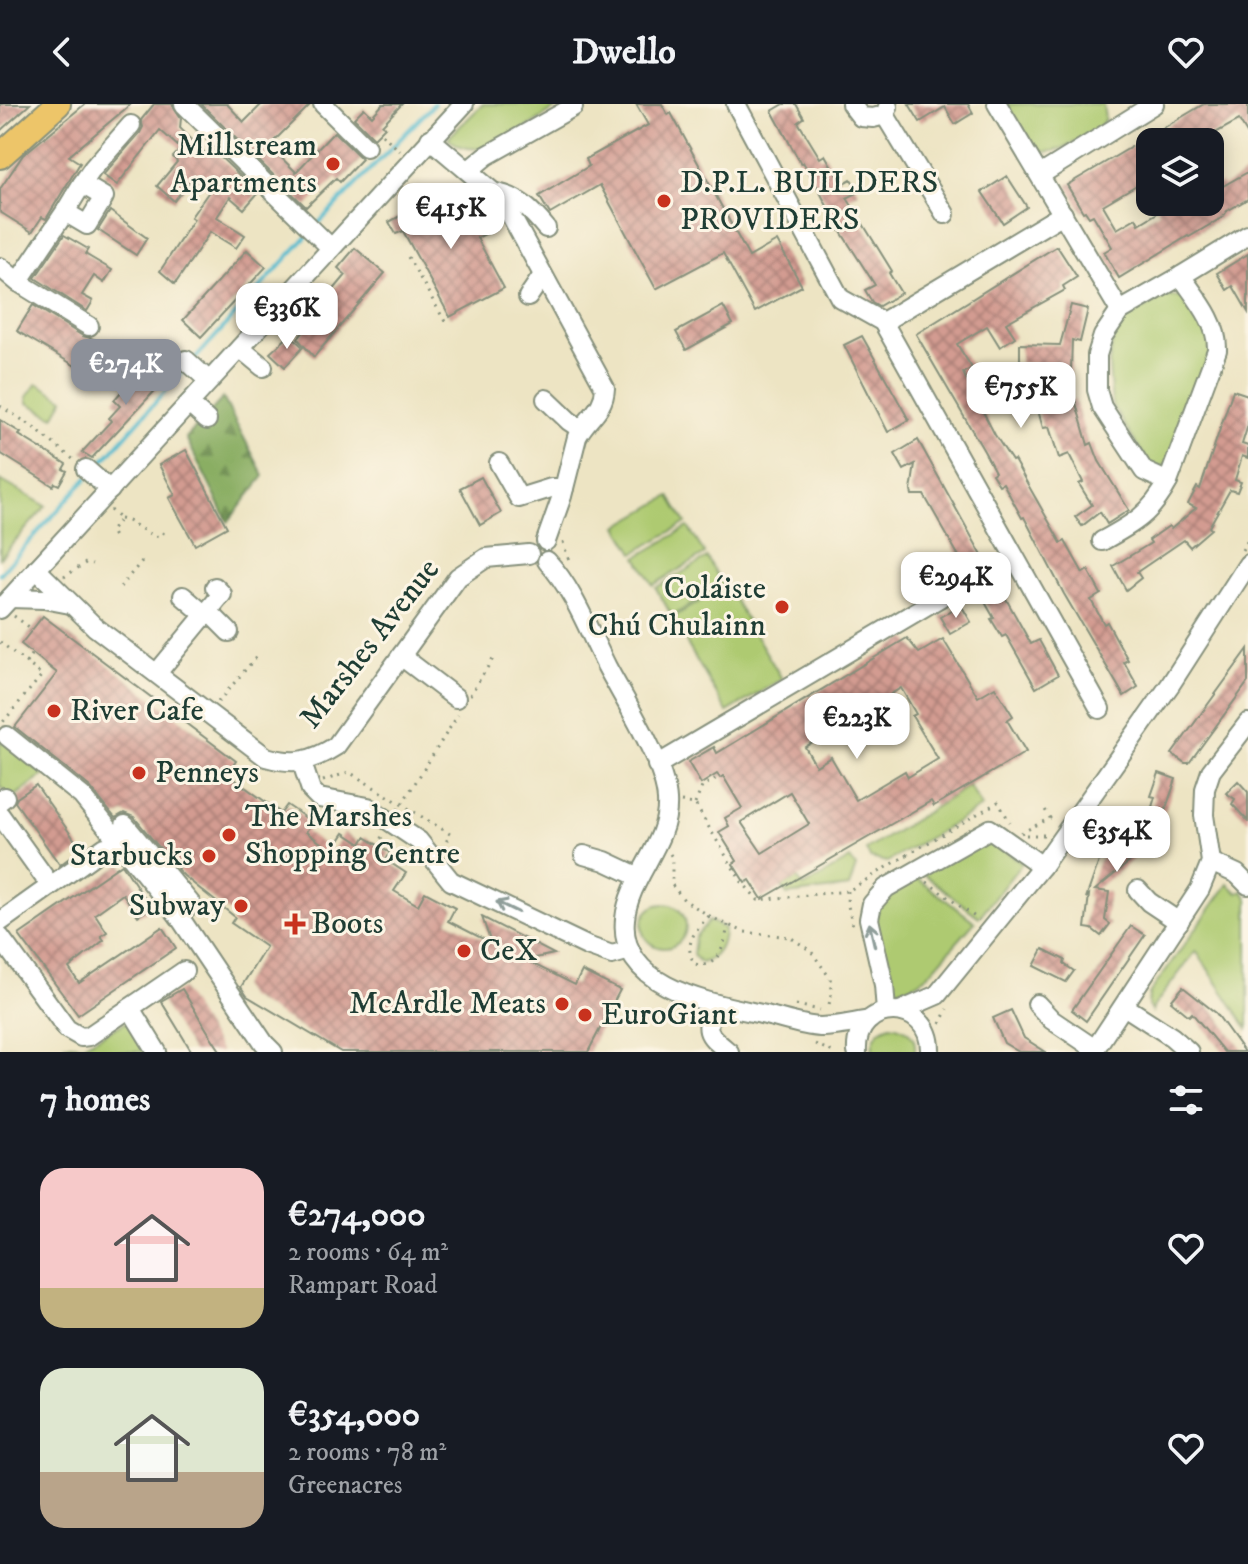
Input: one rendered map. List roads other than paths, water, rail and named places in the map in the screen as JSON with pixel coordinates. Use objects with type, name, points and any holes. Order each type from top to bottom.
[{"type":"main road","points":[[1,154],[58,104]]},
{"type":"street","points":[[184,104],[318,236]]},
{"type":"street","points":[[323,104],[366,147]]},
{"type":"street","points":[[8,608],[100,486],[189,404],[197,370],[240,348],[318,236],[430,139],[464,104]]},
{"type":"street","points":[[469,170],[486,156],[573,107],[571,104]]},
{"type":"street","points":[[736,104],[840,298],[883,322],[1100,709]]},
{"type":"street","points":[[851,104],[861,117],[873,118],[887,109],[945,214]]},
{"type":"street","points":[[997,104],[1120,311]]},
{"type":"street","points":[[1116,104],[1126,121]]},
{"type":"street","points":[[1040,175],[1154,104]]},
{"type":"street","points":[[18,282],[93,168],[131,125]]},
{"type":"street","points":[[430,139],[494,193],[510,214],[605,388],[602,405],[581,429],[573,448],[555,539],[547,561]]},
{"type":"street","points":[[65,212],[87,225],[104,197],[82,184]]},
{"type":"street","points":[[494,193],[505,194],[517,201],[546,228]]},
{"type":"street","points":[[883,322],[1063,214]]},
{"type":"street","points":[[1168,482],[1144,471],[1102,407],[1097,390],[1097,355],[1103,336],[1120,311],[1248,235]]},
{"type":"street","points":[[0,267],[18,282],[89,326]]},
{"type":"street","points":[[528,297],[543,275]]},
{"type":"street","points":[[1102,541],[1141,519],[1160,497],[1217,350],[1217,335],[1211,322],[1181,276]]},
{"type":"street","points":[[240,348],[263,367]]},
{"type":"street","points":[[546,399],[581,429]]},
{"type":"street","points":[[189,404],[207,420]]},
{"type":"street","points":[[499,463],[519,498],[551,488],[564,488]]},
{"type":"street","points":[[547,561],[535,562],[529,554],[530,547],[535,541],[555,539]]},
{"type":"street","name":"Marshes Avenue","points":[[36,569],[95,627],[266,757],[302,763],[336,746],[458,577],[486,558],[529,554]]},
{"type":"street","points":[[547,561],[570,595],[657,765],[668,798],[661,834],[636,881],[625,919],[624,929],[630,950],[643,969],[654,979],[715,1004],[820,1027],[869,1020],[937,995]]},
{"type":"street","points":[[930,1052],[926,1031],[937,995],[1042,866],[1162,697],[1248,564]]},
{"type":"street","points":[[157,673],[177,637],[205,615],[222,594],[215,587]]},
{"type":"street","points":[[183,596],[227,635]]},
{"type":"street","points":[[657,765],[941,597]]},
{"type":"street","points":[[8,608],[44,599],[70,604]]},
{"type":"street","points":[[399,660],[437,692],[457,702]]},
{"type":"street","points":[[1037,1004],[1052,1020],[1094,1050],[1200,889],[1211,862],[1204,815],[1205,789],[1211,771],[1248,723]]},
{"type":"street","points":[[4,728],[82,796],[178,915],[273,1052]]},
{"type":"street","points":[[302,763],[309,785],[319,798],[368,807],[419,841],[451,881],[587,946],[612,955],[630,950]]},
{"type":"street","points":[[0,815],[50,885]]},
{"type":"street","points":[[125,825],[191,904],[178,915]]},
{"type":"street","points":[[893,1011],[869,919],[872,904],[886,888],[990,829],[1042,866]]},
{"type":"street","points":[[0,922],[105,847]]},
{"type":"street","points":[[589,858],[605,861],[636,881]]},
{"type":"street","points":[[1211,862],[1237,874],[1248,885]]},
{"type":"street","points":[[1138,890],[1149,902],[1179,922]]},
{"type":"street","points":[[0,937],[73,1035],[89,1036],[184,971]]},
{"type":"street","points":[[715,1004],[709,1035],[714,1042],[732,1051]]},
{"type":"street","points":[[1124,1006],[1172,1037],[1189,1052]]},
{"type":"street","points":[[130,1008],[157,1052]]},
{"type":"street","points":[[893,1011],[917,1020],[926,1031]]},
{"type":"street","points":[[820,1027],[856,1052],[860,1032],[869,1020]]},
{"type":"waterway","points":[[316,226],[434,104]]},
{"type":"waterway","points":[[195,359],[308,235]]},
{"type":"waterway","points":[[96,469],[186,368]]},
{"type":"waterway","points":[[0,574],[87,478]]},
{"type":"place","name":"Millstream Apartments","points":[[333,164]]},
{"type":"place","name":"D.P.L. BUILDERS PROVIDERS","points":[[664,201]]},
{"type":"place","name":"Coláiste Chú Chulainn","points":[[782,607]]},
{"type":"place","name":"River Cafe","points":[[54,711]]},
{"type":"place","name":"Penneys","points":[[139,773]]},
{"type":"place","name":"The Marshes Shopping Centre","points":[[229,835]]},
{"type":"place","name":"Starbucks","points":[[209,856]]},
{"type":"place","name":"Subway","points":[[241,906]]},
{"type":"place","name":"Boots","points":[[295,924]]},
{"type":"place","name":"CeX","points":[[464,951]]},
{"type":"place","name":"McArdle Meats","points":[[562,1004]]},
{"type":"place","name":"EuroGiant","points":[[585,1015]]}]
